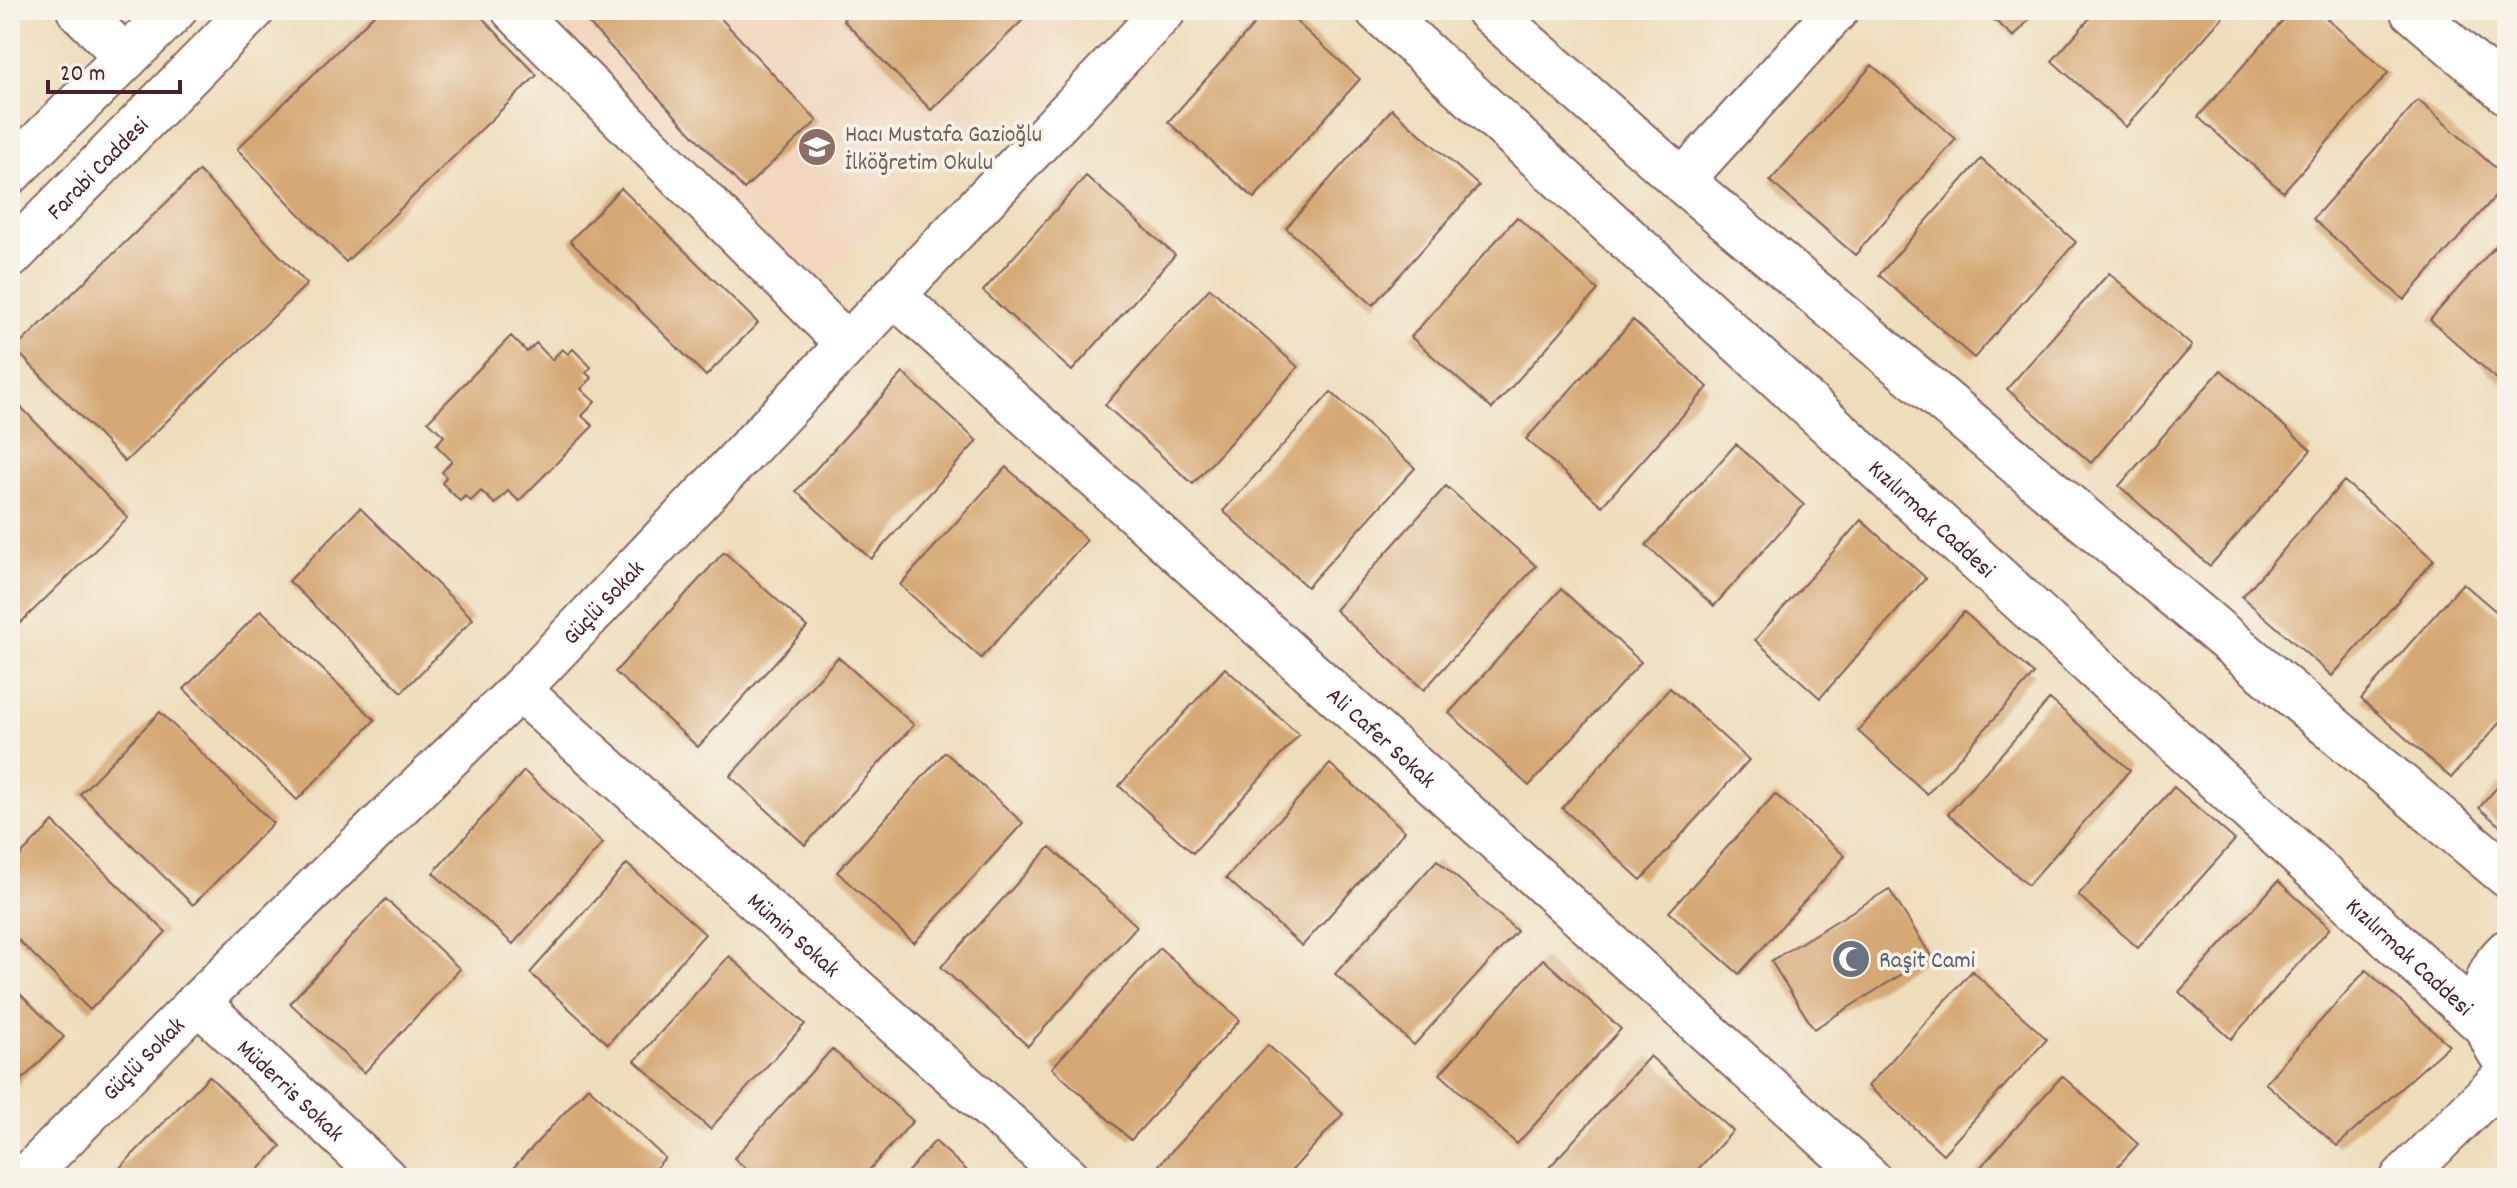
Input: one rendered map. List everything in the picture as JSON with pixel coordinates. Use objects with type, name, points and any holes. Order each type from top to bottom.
[{"type":"main road","points":[[10,172],[174,10]]},
{"type":"main road","name":"Farabi Caddesi","points":[[10,256],[252,10]]},
{"type":"main road","name":"Kızılırmak Caddesi","points":[[1378,10],[2496,1044]]},
{"type":"main road","points":[[1488,10],[1682,181],[2507,875]]},
{"type":"main road","points":[[2496,1044],[2484,1001],[2489,977],[2507,952]]},
{"type":"street","points":[[78,10],[127,58]]},
{"type":"street","points":[[513,10],[847,344]]},
{"type":"street","name":"Güçlü Sokak","points":[[25,1178],[198,1002],[519,690],[1165,10]]},
{"type":"street","points":[[1682,181],[1837,10]]},
{"type":"street","points":[[2411,10],[2507,93]]},
{"type":"street","name":"Ali Cafer Sokak","points":[[894,295],[1869,1178]]},
{"type":"street","name":"Mümin Sokak","points":[[519,690],[1069,1178]]},
{"type":"street","name":"Müderris Sokak","points":[[198,1002],[385,1178]]},
{"type":"street","points":[[2402,1178],[2507,1074]]},
{"type":"shaded area","name":"Hacı Mustafa Gazioğlu İlköğretim Okulu","points":[[544,10],[1090,10],[818,285]]},
{"type":"building","points":[[379,10],[475,10],[537,75],[346,262],[237,149]]},
{"type":"building","points":[[576,10],[713,10],[817,121],[744,189]]},
{"type":"building","points":[[852,10],[1033,10],[931,110],[843,20]]},
{"type":"building","points":[[1267,10],[1283,10],[1360,79],[1254,198],[1168,122]]},
{"type":"building","points":[[1983,10],[2037,10],[2014,37]]},
{"type":"building","points":[[2097,10],[2229,10],[2126,127],[2052,61]]},
{"type":"building","points":[[2292,10],[2317,10],[2388,73],[2283,192],[2198,117]]},
{"type":"building","points":[[1872,65],[1956,139],[1855,255],[1770,181]]},
{"type":"building","points":[[2418,100],[2507,178],[2507,183],[2404,300],[2313,219]]},
{"type":"building","points":[[1392,109],[1479,186],[1373,305],[1286,228]]},
{"type":"building","points":[[1981,159],[2076,242],[1974,358],[1879,275]]},
{"type":"building","points":[[199,171],[307,284],[125,462],[15,349]]},
{"type":"building","points":[[1086,176],[1175,255],[1072,371],[983,291]]},
{"type":"building","points":[[621,188],[758,323],[706,376],[570,241]]},
{"type":"building","points":[[1517,217],[1598,290],[1492,409],[1411,337]]},
{"type":"building","points":[[2507,233],[2507,388],[2430,320]]},
{"type":"building","points":[[2109,273],[2192,346],[2091,463],[2007,389]]},
{"type":"building","points":[[1210,288],[1298,367],[1193,484],[1105,405]]},
{"type":"building","points":[[1633,320],[1708,387],[1602,506],[1526,439]]},
{"type":"building","points":[[511,336],[527,352],[536,343],[552,360],[562,349],[568,354],[573,349],[591,367],[586,373],[592,378],[581,389],[595,402],[582,416],[593,426],[519,501],[508,491],[495,504],[481,491],[471,501],[465,496],[460,501],[442,483],[446,477],[442,472],[452,461],[436,445],[444,436],[428,421]]},
{"type":"building","points":[[2221,370],[2311,450],[2210,566],[2119,486]]},
{"type":"building","points":[[903,373],[977,441],[871,559],[796,491]]},
{"type":"building","points":[[1331,392],[1415,468],[1307,587],[1223,511]]},
{"type":"building","points":[[19,405],[128,518],[10,633],[10,414]]},
{"type":"building","points":[[1736,444],[1804,505],[1714,606],[1646,545]]},
{"type":"building","points":[[1006,467],[1087,540],[981,658],[900,585]]},
{"type":"building","points":[[2344,481],[2434,560],[2332,676],[2242,597]]},
{"type":"building","points":[[1446,486],[1536,566],[1424,690],[1335,610]]},
{"type":"building","points":[[360,508],[473,619],[402,692],[289,581]]},
{"type":"building","points":[[1861,520],[1926,578],[1820,698],[1755,640]]},
{"type":"building","points":[[724,552],[807,627],[698,747],[615,672]]},
{"type":"building","points":[[2463,583],[2507,621],[2507,714],[2451,778],[2361,699]]},
{"type":"building","points":[[1561,589],[1641,662],[1529,786],[1449,713]]},
{"type":"building","points":[[261,610],[375,720],[297,800],[184,689]]},
{"type":"building","points":[[1964,612],[2034,674],[1927,794],[1858,731]]},
{"type":"building","points":[[838,657],[914,725],[805,845],[730,776]]},
{"type":"building","points":[[1225,668],[1299,735],[1193,853],[1119,786]]},
{"type":"building","points":[[1670,688],[1749,760],[1641,880],[1562,808]]},
{"type":"building","points":[[2050,699],[2130,770],[2028,885],[1948,814]]},
{"type":"building","points":[[160,712],[273,823],[193,905],[80,794]]},
{"type":"building","points":[[945,752],[1023,823],[914,943],[837,872]]},
{"type":"building","points":[[1330,764],[1405,831],[1302,946],[1226,878]]},
{"type":"building","points":[[524,771],[603,843],[513,944],[433,873]]},
{"type":"building","points":[[2507,776],[2507,832],[2479,808]]},
{"type":"building","points":[[2174,787],[2235,840],[2138,948],[2078,895]]},
{"type":"building","points":[[1775,794],[1845,856],[1739,974],[1669,912]]},
{"type":"building","points":[[53,822],[166,932],[90,1010],[10,932],[10,866]]},
{"type":"building","points":[[1050,847],[1137,926],[1028,1046],[941,967]]},
{"type":"building","points":[[1437,860],[1517,931],[1414,1045],[1335,974]]},
{"type":"building","points":[[627,864],[705,934],[608,1044],[530,973]]},
{"type":"building","points":[[2278,881],[2330,928],[2231,1039],[2179,992]]},
{"type":"building","name":"Raşit Cami","points":[[1889,889],[1931,956],[1814,1029],[1771,961]]},
{"type":"building","points":[[386,899],[460,969],[364,1073],[290,1003]]},
{"type":"building","points":[[1160,948],[1240,1020],[1131,1140],[1052,1068]]},
{"type":"building","points":[[729,956],[805,1024],[710,1129],[635,1061]]},
{"type":"building","points":[[1543,959],[1621,1029],[1517,1144],[1440,1074]]},
{"type":"building","points":[[2366,970],[2449,1045],[2337,1146],[2265,1083]]},
{"type":"building","points":[[1972,971],[2047,1039],[1943,1154],[1868,1086]]},
{"type":"building","points":[[10,984],[64,1037],[10,1092]]},
{"type":"building","points":[[1268,1045],[1343,1114],[1285,1178],[1173,1178],[1159,1165]]},
{"type":"building","points":[[832,1049],[913,1121],[862,1178],[756,1178],[734,1158]]},
{"type":"building","points":[[1650,1056],[1733,1131],[1690,1178],[1556,1178],[1547,1170]]},
{"type":"building","points":[[209,1076],[281,1146],[251,1178],[110,1178]]},
{"type":"building","points":[[2062,1076],[2138,1144],[2107,1178],[1971,1178]]},
{"type":"building","points":[[588,1087],[665,1158],[646,1178],[504,1178]]},
{"type":"building","points":[[935,1141],[975,1178],[902,1178]]},
{"type":"place","name":"Hacı Mustafa Gazioğlu İlköğretim Okulu","points":[[817,147]]},
{"type":"place","name":"Raşit Cami","points":[[1851,959]]}]
